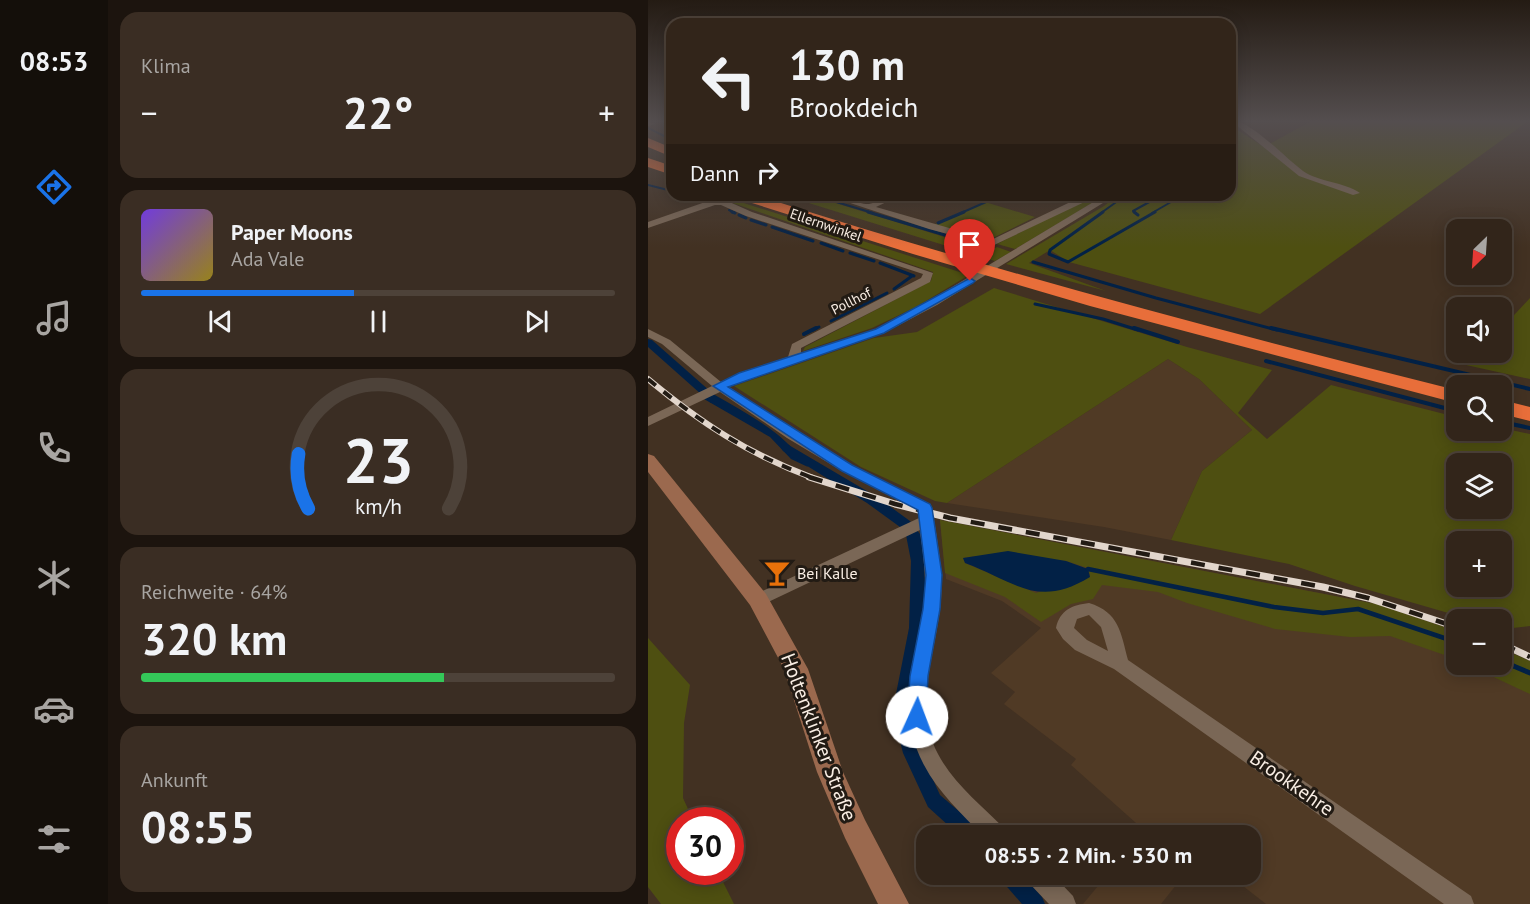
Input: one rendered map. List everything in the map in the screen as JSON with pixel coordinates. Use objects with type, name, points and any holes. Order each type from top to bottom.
[{"type":"highway","points":[[648,162],[666,169]]},
{"type":"highway","points":[[648,173],[666,178]]},
{"type":"highway","points":[[759,201],[904,248],[1091,302],[1446,394]]},
{"type":"highway","points":[[782,201],[914,243],[1099,296],[1446,384]]},
{"type":"highway","points":[[1512,400],[1530,404]]},
{"type":"highway","points":[[1512,410],[1530,414]]},
{"type":"main road","name":"Holtenklinker Straße","points":[[648,460],[758,600],[796,669],[830,772],[855,829],[894,904]]},
{"type":"street","points":[[1286,162],[1302,174],[1356,193]]},
{"type":"street","points":[[849,201],[992,243],[1080,201]]},
{"type":"street","points":[[868,207],[882,201]]},
{"type":"street","points":[[648,422],[719,386],[880,331],[970,281],[1103,201]]},
{"type":"street","name":"Ellernwinkel","points":[[648,225],[709,203],[722,202],[749,214],[928,273]]},
{"type":"street","name":"Pollhof","points":[[794,359],[796,346],[926,280],[928,273]]},
{"type":"street","points":[[648,332],[674,348],[719,386],[847,468],[922,506],[927,513],[914,527],[758,600]]},
{"type":"street","points":[[914,527],[934,575],[932,609],[917,693],[920,733],[928,754],[942,776],[988,825]]},
{"type":"street","name":"Brookkehre","points":[[1120,664],[1463,904]]},
{"type":"street","points":[[1047,885],[1065,904]]},
{"type":"shaded area","points":[[1236,162],[1471,162],[1260,314],[1069,262],[1050,250],[1029,263],[1106,291],[1006,264],[1110,201],[1236,201]]},
{"type":"shaded area","points":[[727,201],[737,201],[969,275],[916,307],[872,328],[803,351],[805,347],[931,281],[933,272]]},
{"type":"shaded area","points":[[802,201],[829,201],[989,251],[997,247],[1011,252],[995,261]]},
{"type":"shaded area","points":[[1082,201],[1096,201],[1015,249],[997,244]]},
{"type":"shaded area","points":[[985,202],[1035,217],[989,240],[933,225]]},
{"type":"shaded area","points":[[994,288],[1187,347],[1272,370],[1238,413],[1267,439],[1331,385],[1446,414],[1446,441],[1512,441],[1512,430],[1530,434],[1530,626],[1512,628],[1512,609],[1446,609],[1446,612],[1289,564],[1171,540],[1202,471],[1252,430],[1199,379],[1168,359],[947,503],[935,501],[861,467],[734,386],[874,338],[917,332]]},
{"type":"shaded area","points":[[1530,298],[1530,379],[1466,365],[1468,363],[1512,363],[1512,317]]},
{"type":"shaded area","points":[[1168,359],[1199,379],[1252,430],[1202,471],[1171,540],[1104,527],[947,503]]},
{"type":"shaded area","points":[[940,520],[1376,604],[1446,628],[1446,675],[1512,675],[1512,653],[1530,661],[1530,904],[1266,904],[1243,886],[1261,885],[1261,825],[1138,825],[1071,765],[1076,759],[1004,704],[1015,692],[991,673],[1041,628],[1002,601],[946,579]]},
{"type":"shaded area","points":[[940,520],[1376,604],[1446,628],[1446,656],[1390,636],[1350,637],[1275,629],[1158,592],[1102,585],[1093,599],[1071,604],[1041,622],[1005,597],[945,573]],"holes":[[[977,556],[1066,561],[1088,568],[1090,576],[1036,593],[965,563],[963,558]]]},
{"type":"shaded area","points":[[648,638],[690,685],[684,723],[683,798],[687,807],[666,807],[666,885],[724,885],[734,904],[661,904],[648,887]]},
{"type":"shaded area","points":[[1512,653],[1530,661],[1530,694],[1489,675],[1512,675]]},
{"type":"shaded area","points":[[1099,885],[1176,885],[1161,904],[1083,904]]},
{"type":"water","points":[[713,394],[777,434],[808,467],[791,459],[770,437],[704,399]]},
{"type":"water","points":[[1008,551],[1066,561],[1088,569],[1090,577],[1072,586],[1041,592],[1013,584],[965,563],[963,558]]},
{"type":"waterway","points":[[648,185],[666,190]]},
{"type":"waterway","points":[[833,201],[873,213]]},
{"type":"waterway","points":[[961,213],[988,201]]},
{"type":"waterway","points":[[1101,213],[1118,201]]},
{"type":"waterway","points":[[1136,213],[1133,211],[1151,201]]},
{"type":"waterway","points":[[1152,213],[1173,201]]},
{"type":"waterway","points":[[729,210],[735,213],[732,212]]},
{"type":"waterway","points":[[868,212],[992,249]]},
{"type":"waterway","points":[[938,223],[964,212]]},
{"type":"waterway","points":[[1103,212],[1050,250],[1049,254],[1068,262],[1155,212]]},
{"type":"waterway","points":[[1134,212],[1138,215]]},
{"type":"waterway","points":[[739,215],[746,218]]},
{"type":"waterway","points":[[751,220],[766,225]]},
{"type":"waterway","points":[[772,227],[813,241]]},
{"type":"waterway","points":[[821,243],[843,251]]},
{"type":"waterway","points":[[850,253],[874,261]]},
{"type":"waterway","points":[[1033,262],[1277,330]]},
{"type":"waterway","points":[[880,263],[914,276]]},
{"type":"waterway","points":[[894,289],[912,276]]},
{"type":"waterway","points":[[831,321],[887,293]]},
{"type":"waterway","points":[[1035,304],[1103,319],[1138,330]]},
{"type":"waterway","points":[[813,330],[819,327]]},
{"type":"waterway","points":[[804,334],[816,328]]},
{"type":"waterway","points":[[1134,328],[1178,342]]},
{"type":"waterway","points":[[1271,328],[1530,389]]},
{"type":"waterway","points":[[648,342],[715,401]]},
{"type":"waterway","points":[[1266,361],[1446,408]]},
{"type":"waterway","points":[[1512,424],[1530,428]]},
{"type":"waterway","points":[[787,448],[872,500],[905,524],[913,534],[918,561],[917,628],[904,694],[903,721],[912,753],[934,801],[961,825]]},
{"type":"waterway","points":[[1088,569],[1274,607],[1323,613],[1358,609],[1446,639]]},
{"type":"waterway","points":[[1512,665],[1530,673]]},
{"type":"waterway","points":[[1019,885],[1035,904]]},
{"type":"railway","points":[[648,379],[687,410],[726,436],[767,459],[813,478]]},
{"type":"railway","points":[[809,477],[895,504],[950,518],[1323,587],[1368,598],[1446,624]]},
{"type":"railway","points":[[1512,649],[1530,657]]},
{"type":"place","name":"Bei Kalle","points":[[777,573]]},
{"type":"route","points":[[917,717],[919,676],[932,609],[934,575],[925,508],[847,468],[792,435],[719,386],[880,331],[970,281]]}]
